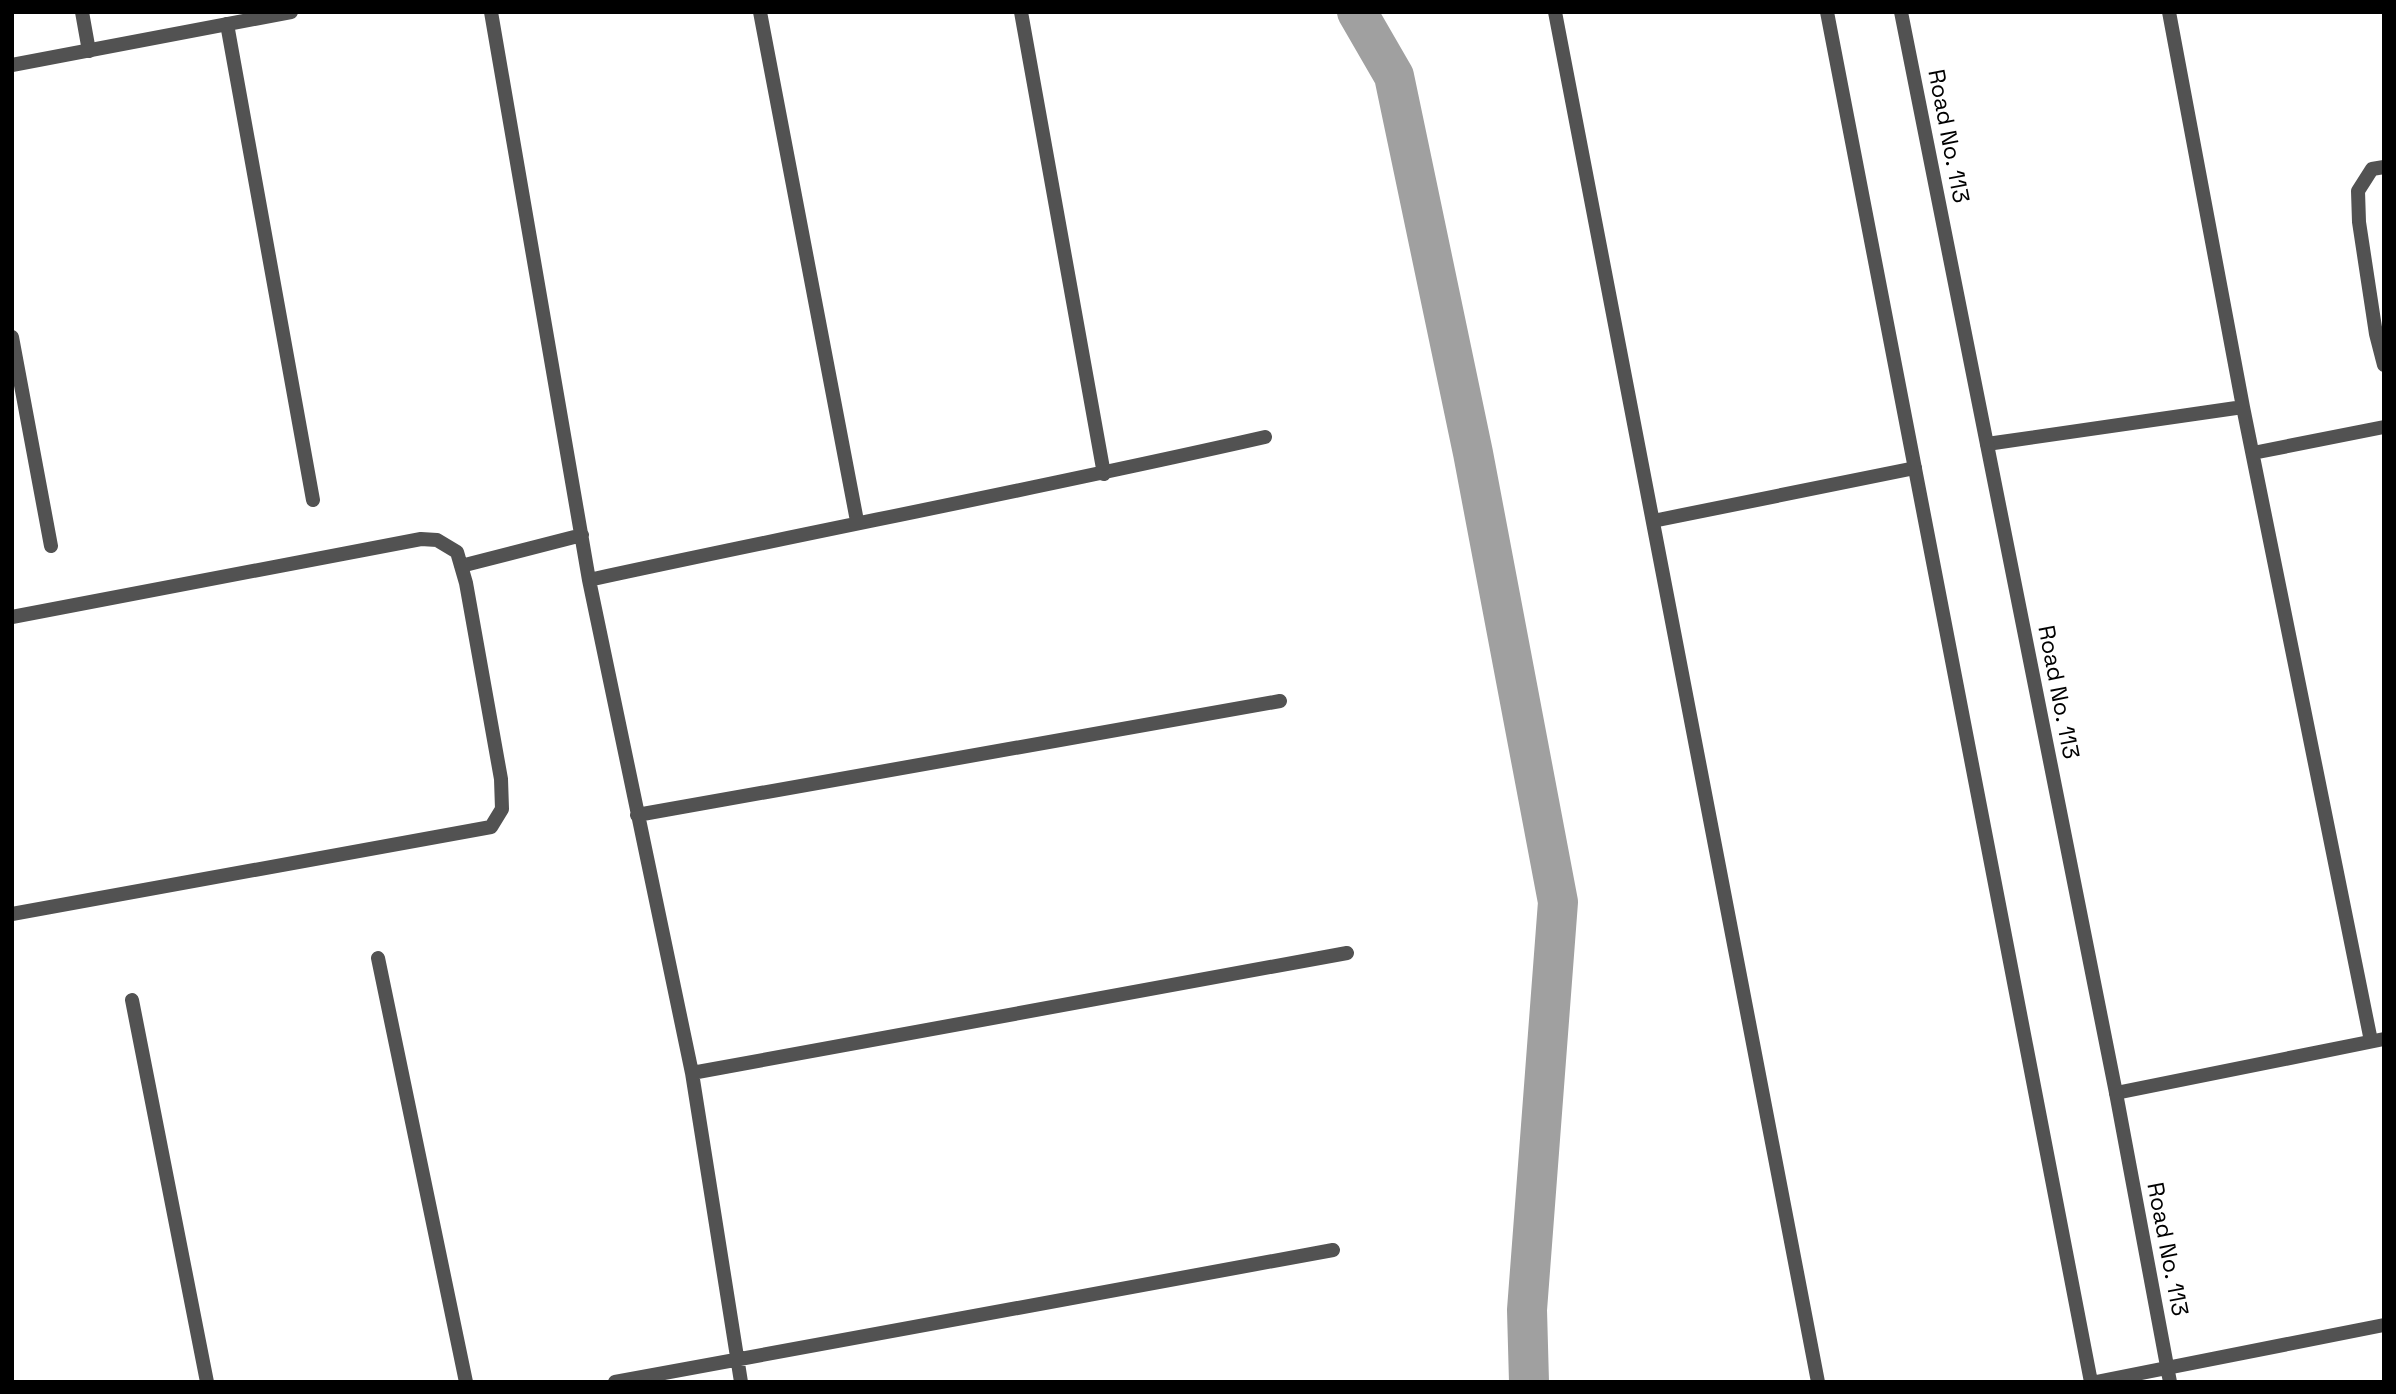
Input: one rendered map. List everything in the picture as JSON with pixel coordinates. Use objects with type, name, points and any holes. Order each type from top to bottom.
[{"type":"street","points":[[82,12],[89,51]]},
{"type":"street","points":[[12,65],[291,12]]},
{"type":"street","points":[[491,12],[589,580],[692,1073],[741,1382]]},
{"type":"street","points":[[760,12],[857,521]]},
{"type":"street","points":[[1021,12],[1104,474]]},
{"type":"street","points":[[1555,12],[1818,1382]]},
{"type":"street","points":[[1827,12],[2091,1382]]},
{"type":"street","name":"Road No. 113","points":[[1901,12],[2116,1093],[2169,1375]]},
{"type":"street","points":[[2116,1093],[2377,1040],[2243,407],[2169,12]]},
{"type":"street","points":[[227,24],[313,500]]},
{"type":"street","points":[[2384,167],[2372,169],[2358,191],[2359,222],[2384,365]]},
{"type":"street","points":[[12,337],[51,546]]},
{"type":"street","points":[[1987,444],[2243,407]]},
{"type":"street","points":[[2253,453],[2384,427]]},
{"type":"street","points":[[589,580],[857,521],[1104,474],[1265,437]]},
{"type":"street","points":[[1653,521],[1915,468]]},
{"type":"street","points":[[461,566],[582,535]]},
{"type":"street","points":[[12,617],[421,539],[438,540],[457,552],[461,566],[500,779],[502,809],[491,827],[12,914]]},
{"type":"street","points":[[637,815],[1280,701]]},
{"type":"street","points":[[692,1073],[1347,953]]},
{"type":"street","points":[[378,958],[466,1382]]},
{"type":"street","points":[[132,1000],[206,1382]]},
{"type":"street","points":[[615,1382],[1333,1250]]},
{"type":"street","points":[[2096,1382],[2169,1375],[2384,1325]]},
{"type":"waterway","points":[[1357,12],[1394,76],[1473,453],[1558,902],[1527,1310],[1529,1382]]}]
